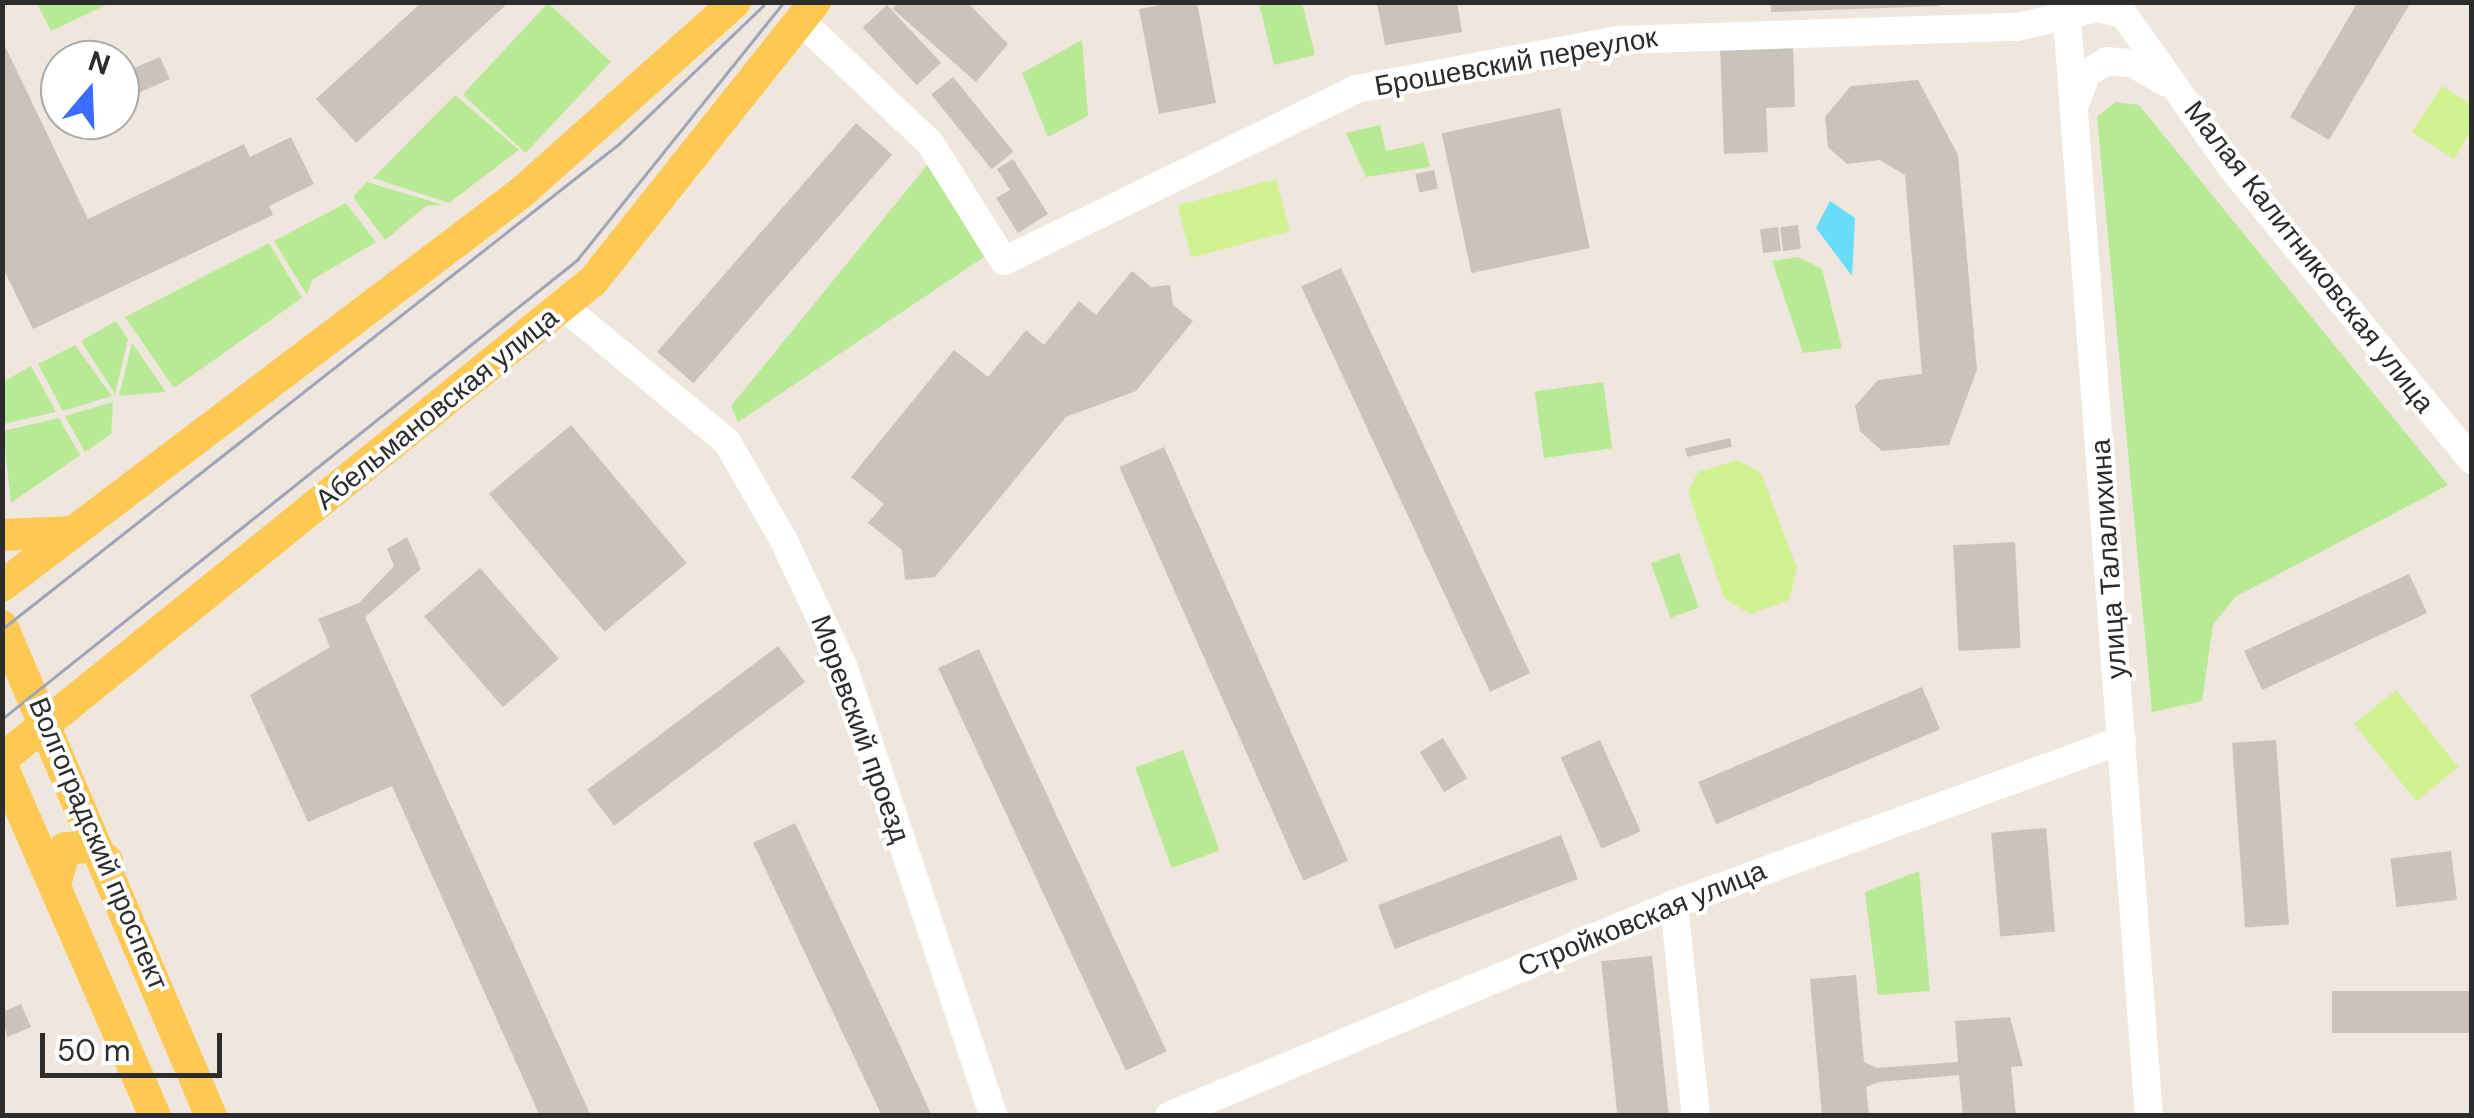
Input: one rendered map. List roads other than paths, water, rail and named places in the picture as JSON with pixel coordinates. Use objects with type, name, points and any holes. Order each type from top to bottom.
[{"type":"main road","points":[[2,586],[530,186],[734,2]]},
{"type":"main road","name":"Абельмановская улица","points":[[2,763],[564,307],[808,12]]},
{"type":"main road","points":[[2,535],[72,532]]},
{"type":"main road","name":"Волгоградский проспект","points":[[2,626],[48,722],[211,1116]]},
{"type":"main road","name":"Волгоградский проспект","points":[[2,763],[155,1116]]},
{"type":"main road","points":[[2,814],[38,845]]},
{"type":"main road","points":[[54,884],[65,848],[93,847],[107,861]]},
{"type":"street","name":"Брошевский переулок","points":[[808,12],[930,143],[1004,261],[1356,90],[1618,40],[2119,8]]},
{"type":"street","name":"Малая Калитниковская улица","points":[[2119,8],[2180,92],[2472,460]]},
{"type":"street","name":"улица Талалихина","points":[[2066,12],[2149,1116]]},
{"type":"street","points":[[2074,104],[2087,73],[2106,61],[2144,67],[2180,92]]},
{"type":"street","name":"Моревский проезд","points":[[564,307],[726,442],[784,540],[843,666],[994,1116]]},
{"type":"street","name":"Стройковская улица","points":[[1169,1116],[1674,904],[2122,740]]},
{"type":"street","points":[[1674,904],[1696,1116]]},
{"type":"water","points":[[1830,201],[1855,218],[1852,276],[1816,228]]},
{"type":"tram line","points":[[2,719],[577,260],[784,2]]},
{"type":"tram line","points":[[2,629],[620,143],[763,6]]}]
